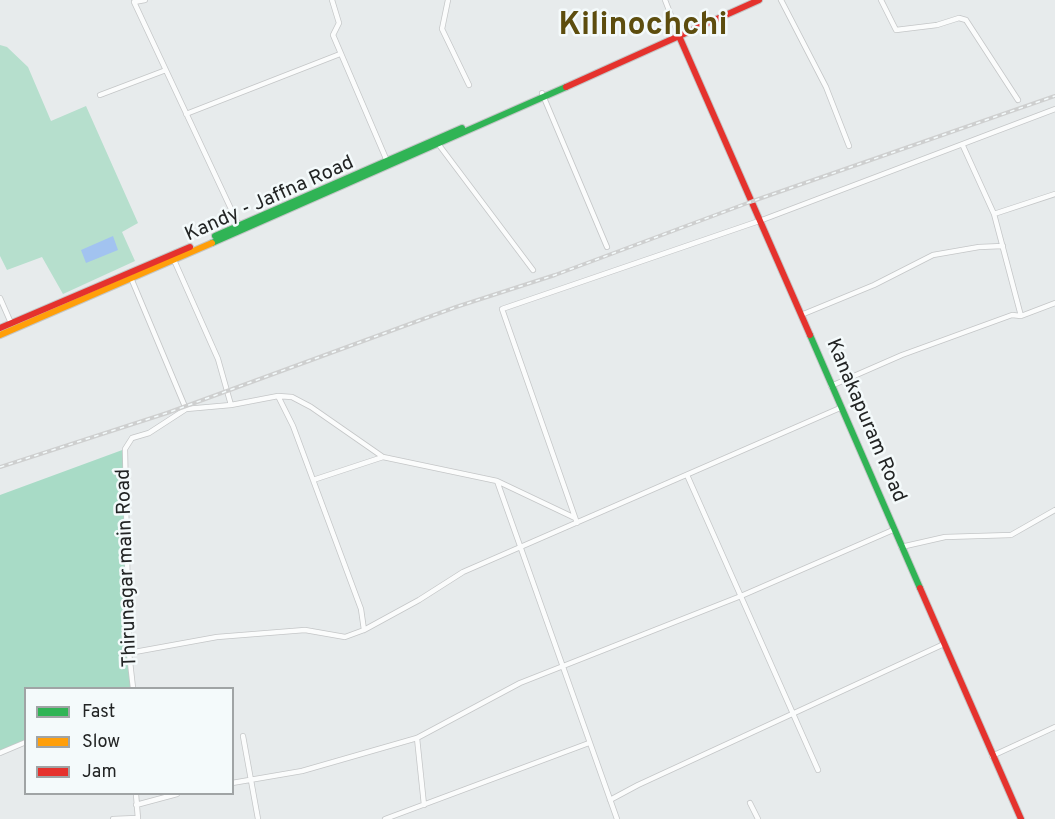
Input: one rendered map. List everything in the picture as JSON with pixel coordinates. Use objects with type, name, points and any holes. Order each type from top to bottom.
[{"type":"main road","name":"Kandy - Jaffna Road","points":[[0,335],[759,0]]},
{"type":"main road","name":"Kanakapuram Road","points":[[679,36],[762,220],[840,408],[1021,819]]},
{"type":"main road","name":"Kandy - Jaffna Road","points":[[388,163],[439,144],[543,95]]},
{"type":"main road","name":"Kandy - Jaffna Road","points":[[0,328],[174,260],[240,228]]},
{"type":"street","points":[[146,0],[134,2],[240,228]]},
{"type":"street","points":[[332,0],[339,23],[333,35],[388,163]]},
{"type":"street","points":[[448,0],[442,29],[469,85]]},
{"type":"street","points":[[665,0],[679,36]]},
{"type":"street","points":[[781,0],[826,87],[849,146]]},
{"type":"street","points":[[881,0],[896,30],[937,25],[959,18],[966,20],[1018,100]]},
{"type":"street","points":[[186,114],[340,54]]},
{"type":"street","points":[[100,96],[166,70]]},
{"type":"street","points":[[543,95],[607,247]]},
{"type":"street","points":[[576,520],[502,309],[762,220],[963,146],[981,135],[1055,109]]},
{"type":"street","points":[[439,144],[533,270]]},
{"type":"street","points":[[963,146],[994,214],[1021,316]]},
{"type":"street","points":[[994,214],[1055,194]]},
{"type":"street","points":[[801,315],[874,285],[933,255],[970,248],[1003,246]]},
{"type":"street","points":[[174,260],[218,359],[231,405]]},
{"type":"street","points":[[130,276],[186,409],[231,405],[278,396],[292,397],[311,407],[383,457],[497,481],[576,520]]},
{"type":"street","points":[[0,298],[11,323]]},
{"type":"street","points":[[831,386],[902,355],[1012,315],[1021,316],[1055,303]]},
{"type":"street","points":[[278,396],[293,426],[361,609],[364,630]]},
{"type":"street","points":[[129,653],[217,637],[305,630],[345,637],[364,630],[463,572],[522,547],[576,520],[687,475],[840,408]]},
{"type":"street","name":"Thirunagar main Road","points":[[133,687],[129,653],[125,449],[132,438],[150,433],[186,409]]},
{"type":"street","points":[[313,480],[383,457]]},
{"type":"street","points":[[687,475],[818,770]]},
{"type":"street","points":[[497,481],[617,819]]},
{"type":"street","points":[[901,547],[945,537],[1011,535],[1055,510]]},
{"type":"street","points":[[234,783],[302,771],[417,738],[520,683],[741,596],[893,530]]},
{"type":"street","points":[[610,800],[944,644]]},
{"type":"street","points":[[992,756],[1055,727]]},
{"type":"street","points":[[243,736],[258,819]]},
{"type":"street","points":[[417,738],[424,805]]},
{"type":"street","points":[[0,753],[24,743]]},
{"type":"street","points":[[385,819],[590,743]]},
{"type":"street","points":[[113,819],[137,818],[136,795]]},
{"type":"street","points":[[136,805],[173,795]]},
{"type":"street","points":[[750,803],[758,819]]},
{"type":"green space","points":[[0,45],[7,47],[28,67],[51,121],[86,106],[138,223],[122,232],[135,261],[63,294],[42,257],[7,270],[0,256]]},
{"type":"green space","points":[[125,449],[133,687],[24,687],[24,743],[0,754],[0,495]]},
{"type":"water","points":[[113,236],[118,250],[86,263],[81,250]]},
{"type":"railway","points":[[0,467],[167,413],[456,307],[555,275],[753,201],[1055,96]]},
{"type":"traffic: fast","points":[[212,243],[566,87]]},
{"type":"traffic: fast","points":[[215,236],[462,128]]},
{"type":"traffic: fast","points":[[810,335],[920,588]]},
{"type":"traffic: slow","points":[[0,335],[212,243]]},
{"type":"traffic: jam","points":[[566,87],[759,0]]},
{"type":"traffic: jam","points":[[679,36],[810,335]]},
{"type":"traffic: jam","points":[[0,328],[190,247]]},
{"type":"traffic: jam","points":[[920,588],[1021,819]]},
{"type":"district","name":"Kilinochchi","points":[[643,28]]}]
